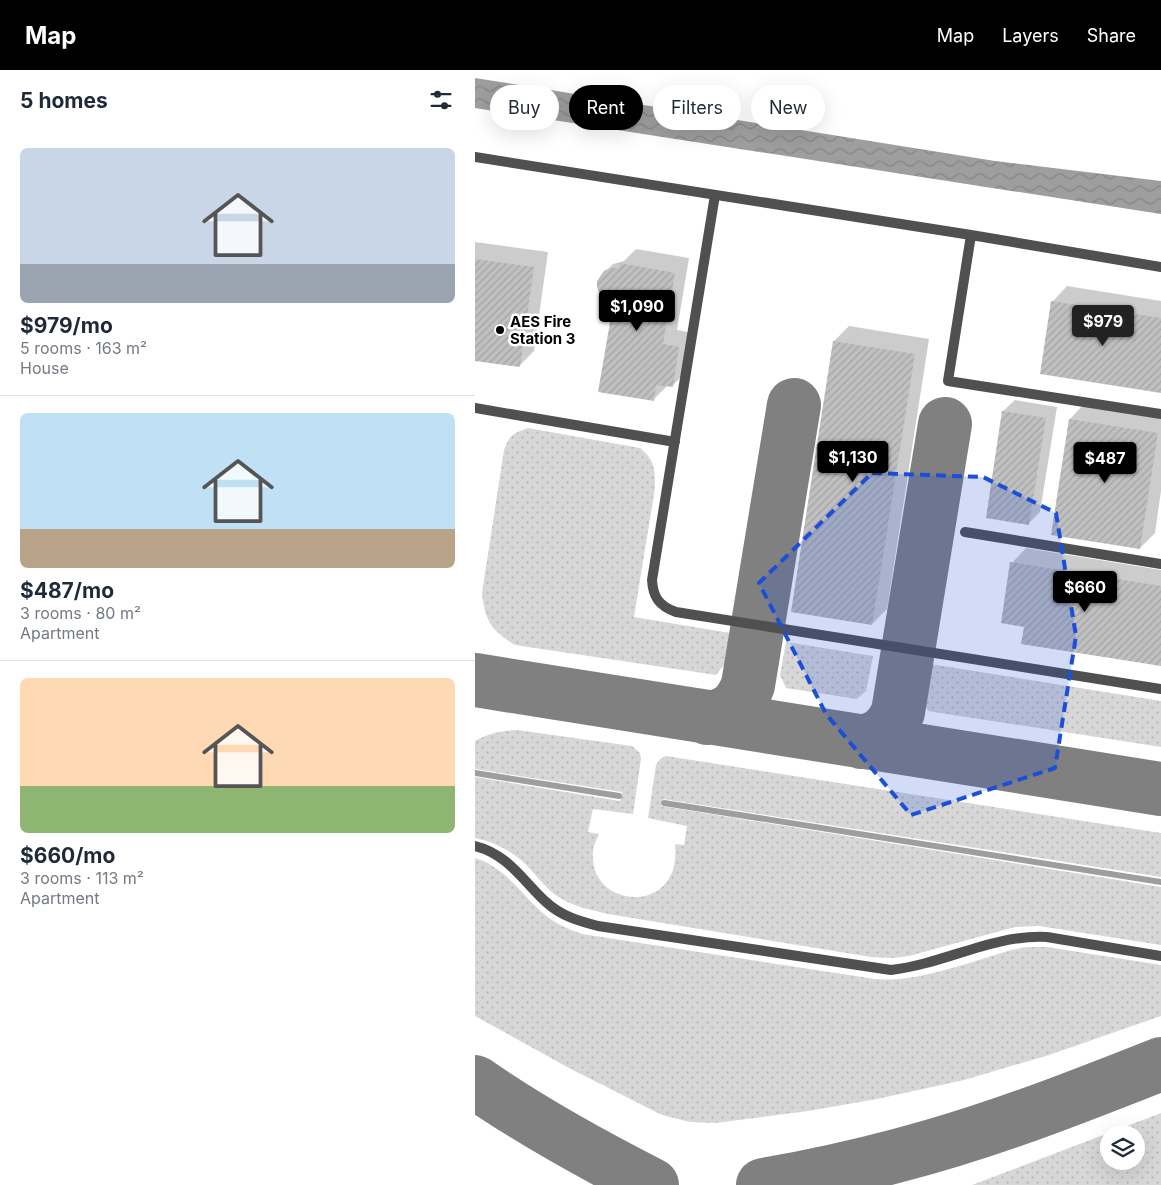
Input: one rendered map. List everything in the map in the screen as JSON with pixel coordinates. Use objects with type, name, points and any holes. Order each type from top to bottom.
[{"type":"lane","points":[[475,157],[971,235],[1161,267]]},
{"type":"lane","points":[[715,195],[652,580],[653,592],[657,601],[665,609],[675,612],[1161,689]]},
{"type":"lane","points":[[971,235],[948,381],[1161,414]]},
{"type":"lane","points":[[475,408],[675,442]]},
{"type":"lane","points":[[965,532],[1161,564]]},
{"type":"lane","points":[[475,846],[500,856],[547,903],[562,914],[577,921],[598,926],[891,970],[910,968],[1010,939],[1028,936],[1161,956]]},
{"type":"highlighted area","points":[[872,473],[983,477],[1056,513],[1076,636],[1055,768],[911,815],[826,714],[759,583]]},
{"type":"shaded area","points":[[528,428],[640,448],[649,457],[654,471],[655,488],[634,617],[730,633],[726,662],[716,675],[515,645],[500,634],[491,624],[487,618],[482,593],[504,450],[512,436]]},
{"type":"shaded area","points":[[786,642],[873,656],[866,691],[857,699],[786,688],[780,675]]},
{"type":"shaded area","points":[[930,664],[1161,701],[1161,747],[928,711],[924,701]]},
{"type":"shaded area","points":[[517,730],[632,746],[640,753],[641,759],[633,814],[593,809],[588,832],[599,834],[593,850],[595,871],[605,885],[619,894],[635,897],[651,894],[665,884],[674,868],[675,844],[684,845],[687,826],[648,818],[656,765],[660,759],[666,756],[1161,833],[1161,877],[663,799],[661,806],[1161,887],[1161,945],[1039,926],[1015,927],[909,956],[892,958],[871,957],[608,914],[578,906],[554,894],[526,864],[511,852],[493,843],[475,838],[475,777],[620,801],[622,792],[475,769],[475,741],[495,733]]},
{"type":"shaded area","points":[[475,858],[486,862],[513,882],[549,918],[562,926],[582,934],[875,979],[908,978],[926,975],[1011,950],[1027,947],[1047,947],[1161,965],[1161,1016],[1049,1055],[964,1080],[877,1099],[808,1111],[715,1123],[690,1122],[662,1115],[569,1068],[475,1016]]},
{"type":"shaded area","points":[[1161,1113],[1161,1185],[972,1185],[1100,1136],[1100,1170],[1145,1170],[1145,1125],[1130,1125]]},
{"type":"water","points":[[475,78],[519,85],[490,85],[490,110],[475,108]]},
{"type":"water","points":[[559,91],[569,93],[569,123],[559,121]]},
{"type":"water","points":[[643,105],[653,106],[653,130],[741,130],[741,120],[751,122],[751,130],[801,130],[995,161],[1161,181],[1161,214],[617,130],[643,130]]},
{"type":"building","name":"AES Fire Station 3","points":[[475,259],[534,267],[520,367],[475,361]]},
{"type":"building","points":[[620,263],[675,273],[663,344],[679,347],[673,387],[656,385],[654,401],[598,392],[613,305],[601,299],[597,281],[604,271],[610,268],[619,268]]},
{"type":"building","points":[[1051,301],[1161,318],[1161,393],[1040,374]]},
{"type":"building","points":[[833,341],[915,354],[872,625],[791,612]]},
{"type":"building","points":[[1002,411],[1046,418],[1029,525],[986,518]]},
{"type":"building","points":[[1069,419],[1158,433],[1140,549],[1051,535]]},
{"type":"building","points":[[1010,562],[1161,586],[1161,666],[1021,644],[1024,627],[1001,623]]},
{"type":"waterway","points":[[475,773],[619,796]]},
{"type":"waterway","points":[[664,803],[1161,882]]},
{"type":"taxiway","points":[[707,718],[722,715],[738,704],[748,685],[794,405]]},
{"type":"taxiway","points":[[861,742],[868,741],[884,732],[898,712],[945,424]]},
{"type":"taxiway","points":[[475,680],[1161,789]]},
{"type":"taxiway","points":[[763,1185],[866,1164],[966,1136],[1064,1102],[1161,1064]]},
{"type":"taxiway","points":[[475,1082],[562,1136],[652,1185]]},
{"type":"place","name":"AES Fire Station 3","points":[[500,330]]}]
